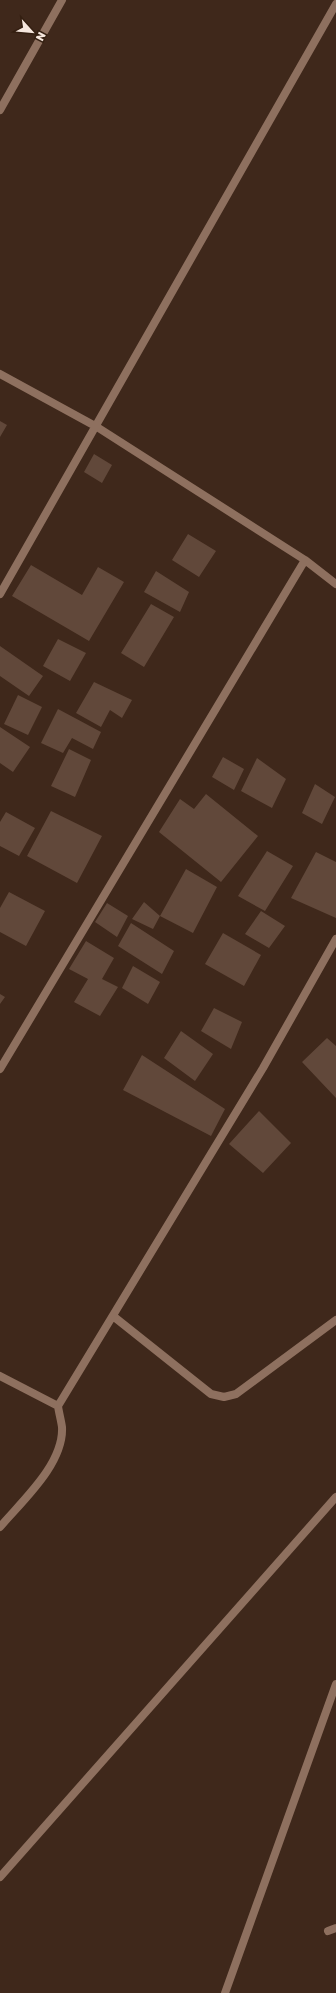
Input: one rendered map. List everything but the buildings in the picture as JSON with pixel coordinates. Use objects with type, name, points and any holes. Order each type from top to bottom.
[{"type":"street","points":[[0,110],[62,0]]},
{"type":"street","points":[[0,594],[97,427],[242,166],[336,4]]},
{"type":"street","points":[[0,374],[97,427],[305,560],[336,584]]},
{"type":"street","points":[[0,1069],[305,560]]},
{"type":"street","points":[[0,1527],[46,1474],[57,1454],[62,1429],[58,1406],[263,1068],[336,939]]},
{"type":"street","points":[[113,1316],[211,1394],[224,1397],[236,1394],[336,1320]]},
{"type":"street","points":[[0,1376],[58,1406]]},
{"type":"street","points":[[0,1877],[336,1497]]},
{"type":"street","points":[[225,1993],[336,1684]]}]
